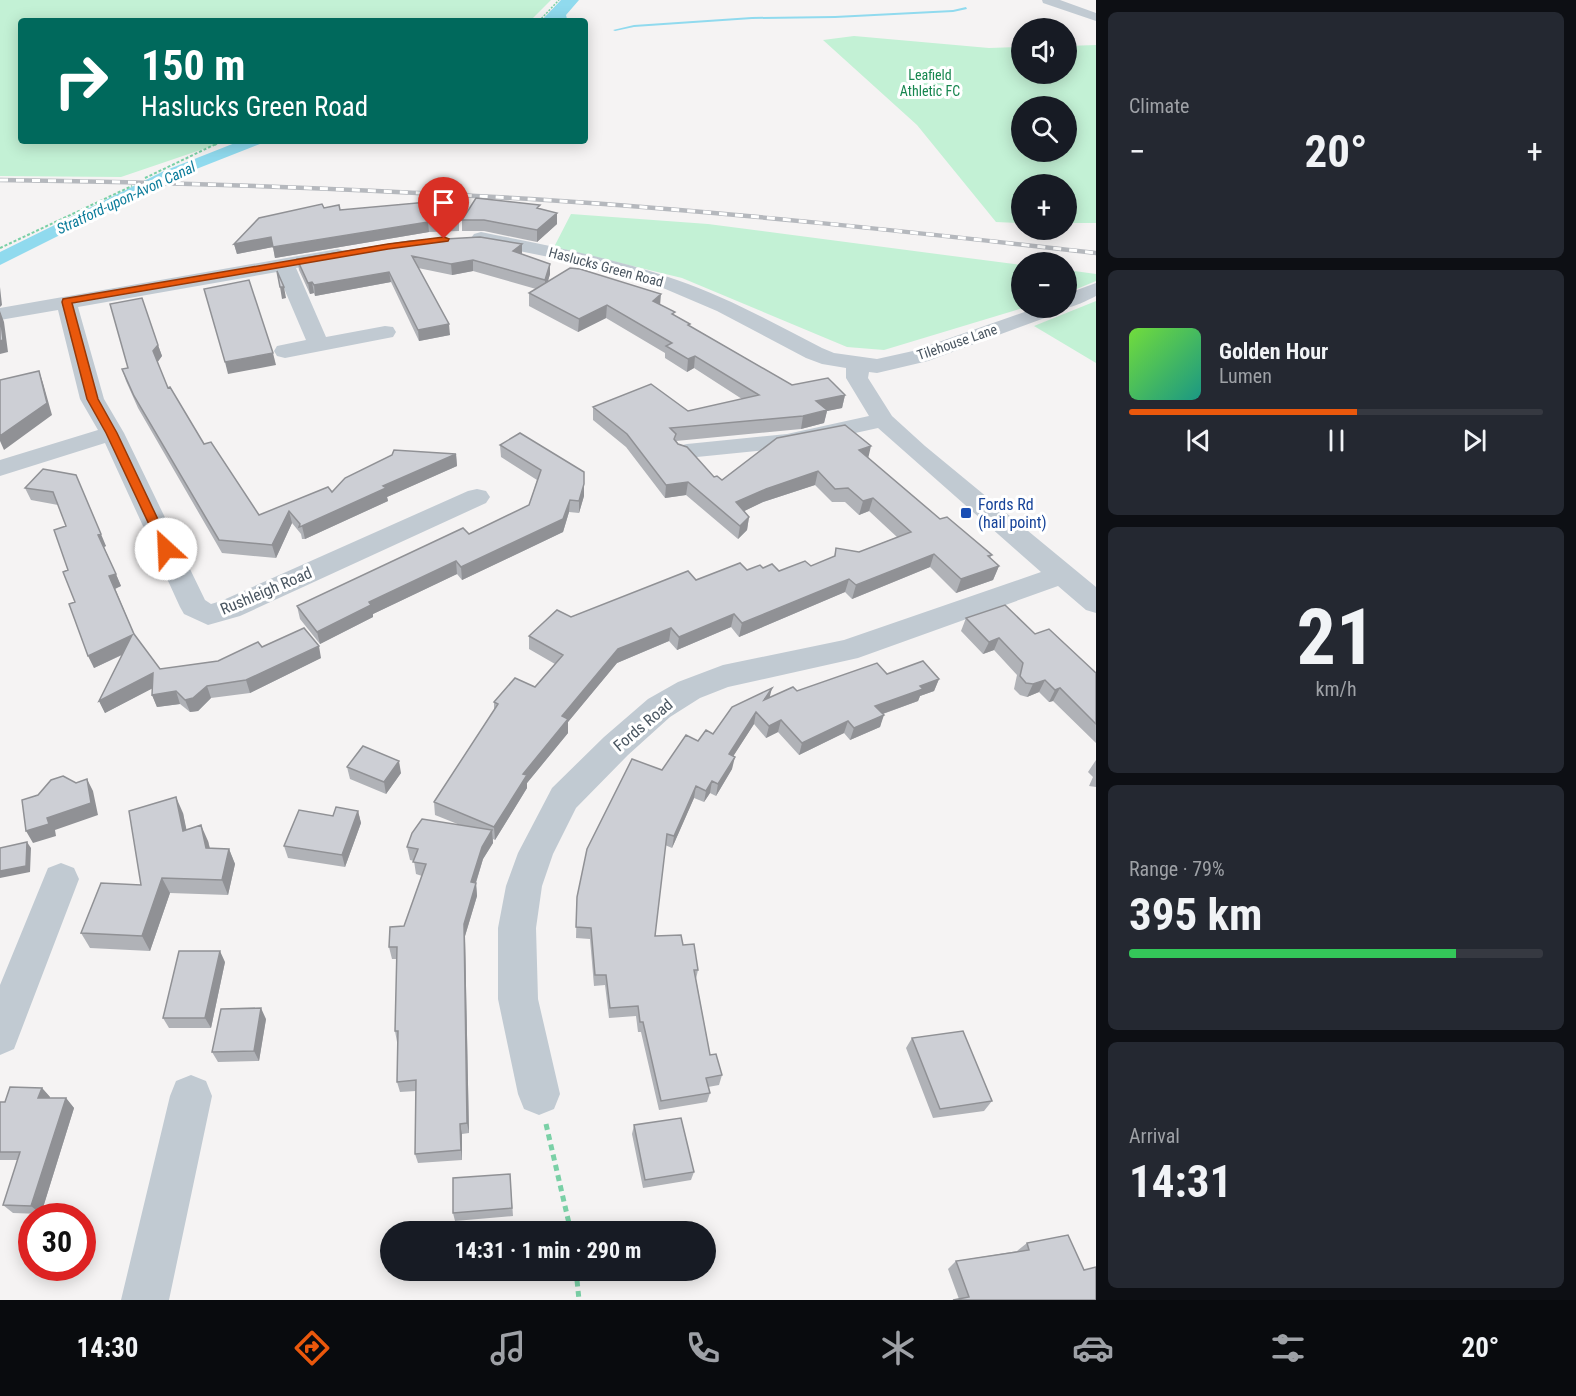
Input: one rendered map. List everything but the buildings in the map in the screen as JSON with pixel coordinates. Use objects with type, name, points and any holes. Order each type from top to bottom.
[{"type":"street","points":[[1048,0],[1096,17]]},
{"type":"street","name":"Haslucks Green Road","points":[[460,238],[484,238],[511,243],[669,284],[724,307],[814,353],[858,365]]},
{"type":"street","points":[[0,314],[354,252]]},
{"type":"street","points":[[284,264],[318,344]]},
{"type":"street","points":[[1077,297],[1096,289]]},
{"type":"street","name":"Rushleigh Road","points":[[66,302],[92,399],[112,433],[194,607],[207,615],[230,609],[477,497]]},
{"type":"street","name":"Tilehouse Lane","points":[[858,365],[877,366],[920,356],[1026,318]]},
{"type":"street","points":[[285,351],[386,332]]},
{"type":"street","points":[[858,365],[857,378],[883,420],[916,451],[1096,603]]},
{"type":"street","points":[[687,451],[787,441],[883,420]]},
{"type":"street","points":[[0,468],[112,433]]},
{"type":"street","points":[[717,448],[727,473]]},
{"type":"street","name":"Fords Road","points":[[539,1094],[518,999],[517,928],[524,886],[536,853],[564,798],[601,761],[659,708],[689,690],[723,676],[847,650],[1064,574]]},
{"type":"street","points":[[0,1035],[61,879]]},
{"type":"street","points":[[145,1300],[191,1096]]},
{"type":"path","points":[[542,18],[559,0]]},
{"type":"path","points":[[146,178],[216,144]]},
{"type":"path","points":[[0,248],[132,186]]},
{"type":"path","points":[[539,1094],[568,1221]]},
{"type":"path","points":[[577,1281],[579,1300]]},
{"type":"green space","points":[[0,0],[551,0],[533,18],[18,18],[18,144],[218,144],[121,177],[0,176]]},
{"type":"green space","name":"Leafield Athletic FC","points":[[854,36],[989,48],[1011,47],[1011,84],[1077,84],[1077,46],[1096,45],[1096,223],[1077,223],[1077,174],[1011,174],[1011,223],[996,222],[917,125],[823,40]]},
{"type":"green space","points":[[571,214],[708,224],[1011,264],[1011,312],[884,350],[847,347],[682,278],[554,247]]},
{"type":"green space","points":[[1077,271],[1096,274],[1096,281],[1077,289]]},
{"type":"green space","points":[[1096,301],[1096,363],[1034,326],[1054,318],[1077,318],[1077,309]]},
{"type":"water","points":[[561,0],[579,0],[566,15],[567,18],[544,18]]},
{"type":"waterway","points":[[615,30],[634,26],[752,18],[835,17],[953,11],[966,8]]},
{"type":"waterway","name":"Stratford-upon-Avon Canal","points":[[0,259],[170,174],[246,144]]},
{"type":"railway","points":[[0,180],[273,187],[546,200],[821,223],[1096,253]]},
{"type":"place","name":"Fords Rd (hail point)","points":[[966,513]]},
{"type":"route","points":[[166,549],[112,433],[92,399],[66,302],[388,246],[444,239]]}]
